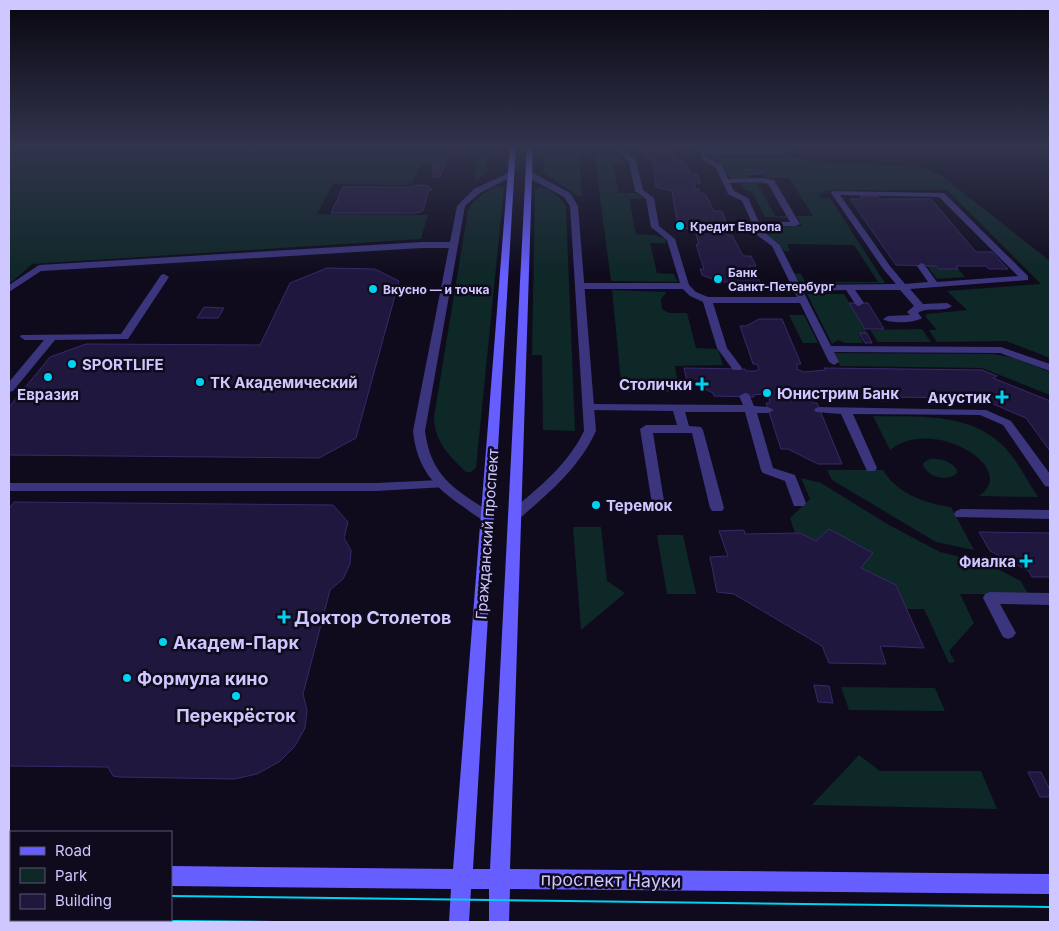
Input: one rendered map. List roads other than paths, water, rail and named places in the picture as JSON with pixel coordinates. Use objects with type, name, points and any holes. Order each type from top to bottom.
[{"type":"main road","name":"Гражданский проспект","points":[[459,922],[510,188]]},
{"type":"main road","name":"Гражданский проспект","points":[[499,922],[529,188]]},
{"type":"main road","name":"проспект Науки","points":[[172,876],[1050,884]]},
{"type":"street","points":[[481,188],[467,197],[461,206],[452,245],[419,431],[419,447],[426,466],[441,484],[488,518]]},
{"type":"street","points":[[515,515],[568,469],[582,450],[590,431],[574,206],[567,195],[555,188]]},
{"type":"street","points":[[638,188],[639,191],[650,198],[655,227],[671,239],[685,286],[692,294],[707,300],[802,300]]},
{"type":"street","points":[[728,188],[730,192],[745,200],[761,234],[776,245],[834,362]]},
{"type":"street","points":[[757,224],[796,224],[776,188]]},
{"type":"street","points":[[797,288],[902,287],[1024,278],[941,195],[835,193],[902,287],[920,307]]},
{"type":"street","points":[[9,288],[39,268],[452,245]]},
{"type":"street","points":[[921,266],[935,285]]},
{"type":"street","points":[[26,337],[124,337],[164,276]]},
{"type":"street","points":[[580,286],[685,286]]},
{"type":"street","points":[[848,287],[859,303]]},
{"type":"street","points":[[707,300],[722,348],[737,368]]},
{"type":"street","points":[[888,319],[918,318],[912,312],[920,307],[946,306]]},
{"type":"street","points":[[9,388],[52,337]]},
{"type":"street","points":[[827,349],[1001,350],[1050,368]]},
{"type":"street","points":[[745,396],[750,409],[766,476],[791,478],[799,503]]},
{"type":"street","points":[[588,407],[768,410]]},
{"type":"street","points":[[678,408],[684,429]]},
{"type":"street","points":[[820,410],[982,412],[1007,423],[1050,483]]},
{"type":"street","points":[[846,411],[871,468]]},
{"type":"street","points":[[658,507],[646,429],[698,430],[717,508]]},
{"type":"street","points":[[9,487],[376,487],[441,484]]},
{"type":"street","points":[[961,514],[1050,515]]},
{"type":"street","points":[[1008,633],[990,598],[1050,599]]},
{"type":"tram line","points":[[172,896],[1050,907]]},
{"type":"tram line","points":[[172,921],[274,922]]},
{"type":"place","name":"Кредит Европа","points":[[680,226]]},
{"type":"place","name":"Банк Санкт-Петербург","points":[[718,279]]},
{"type":"place","name":"Вкусно — и точка","points":[[373,289]]},
{"type":"place","name":"SPORTLIFE","points":[[72,364]]},
{"type":"place","name":"Евразия","points":[[48,377]]},
{"type":"place","name":"ТК Академический","points":[[200,382]]},
{"type":"place","name":"Столички","points":[[702,384]]},
{"type":"place","name":"Юнистрим Банк","points":[[767,393]]},
{"type":"place","name":"Акустик","points":[[1002,397]]},
{"type":"place","name":"Теремок","points":[[596,505]]},
{"type":"place","name":"Фиалка","points":[[1026,561]]},
{"type":"place","name":"Доктор Столетов","points":[[284,617]]},
{"type":"place","name":"Академ-Парк","points":[[163,642]]},
{"type":"place","name":"Формула кино","points":[[127,678]]},
{"type":"place","name":"Перекрёсток","points":[[236,696]]}]
